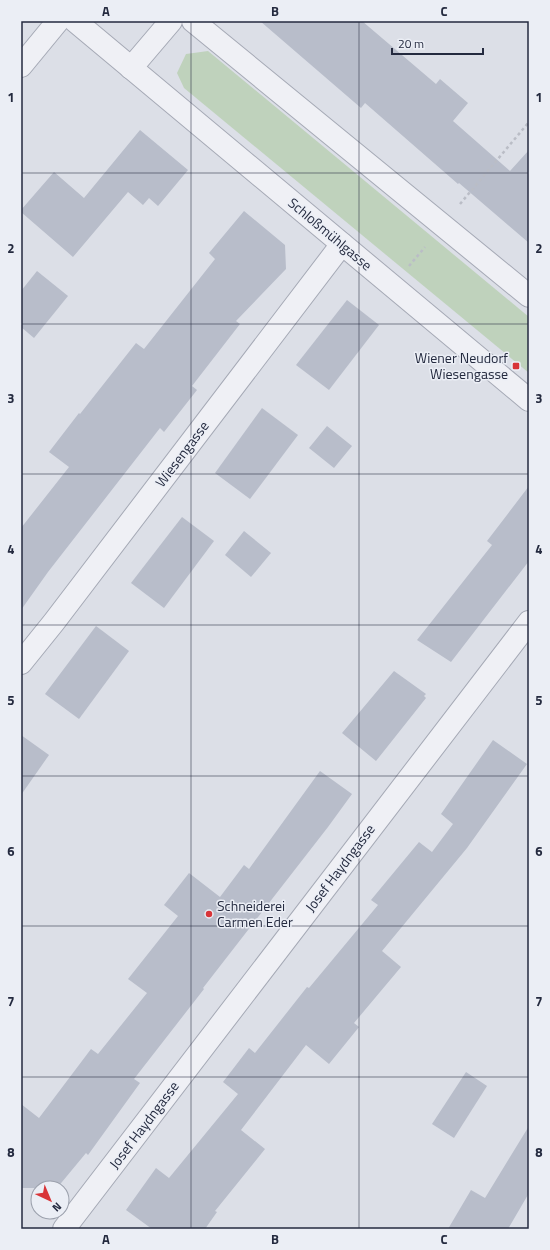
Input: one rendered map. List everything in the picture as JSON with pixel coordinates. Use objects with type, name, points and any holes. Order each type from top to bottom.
[{"type":"street","points":[[21,66],[58,21]]},
{"type":"street","name":"Schloßmühlgasse","points":[[75,21],[529,400]]},
{"type":"street","points":[[132,68],[171,21]]},
{"type":"street","points":[[193,21],[443,224],[529,296]]},
{"type":"street","name":"Wiesengasse","points":[[21,663],[54,622],[342,244]]},
{"type":"street","name":"Josef Haydngasse","points":[[64,1229],[529,622]]},
{"type":"path","points":[[393,286],[529,122]]},
{"type":"green space","points":[[208,51],[529,317],[529,373],[184,88],[177,73],[186,54]]},
{"type":"building","points":[[260,21],[362,21],[436,84],[440,79],[468,103],[453,121],[510,171],[529,150],[529,243],[459,183],[458,184],[365,103],[361,108]]},
{"type":"building","points":[[140,130],[188,170],[158,206],[149,198],[143,205],[128,192],[73,257],[21,212],[21,210],[54,172],[84,198]]},
{"type":"building","points":[[244,211],[285,245],[286,269],[236,321],[240,324],[192,386],[197,390],[164,432],[160,428],[48,572],[21,610],[21,528],[69,467],[49,452],[136,343],[144,349],[215,259],[209,253]]},
{"type":"building","points":[[37,271],[68,296],[34,338],[21,327],[21,291]]},
{"type":"building","points":[[347,300],[379,325],[329,390],[296,365]]},
{"type":"building","points":[[262,408],[298,435],[250,499],[215,473]]},
{"type":"building","points":[[327,426],[352,446],[334,468],[309,448]]},
{"type":"building","points":[[529,486],[529,561],[451,662],[417,640],[492,545],[487,541]]},
{"type":"building","points":[[182,517],[214,541],[164,608],[131,583]]},
{"type":"building","points":[[244,531],[271,553],[251,577],[225,555]]},
{"type":"building","points":[[96,626],[129,651],[79,719],[45,694]]},
{"type":"building","points":[[394,671],[426,694],[424,696],[426,698],[376,761],[342,733]]},
{"type":"building","points":[[21,735],[49,755],[21,795]]},
{"type":"building","points":[[493,740],[527,764],[467,848],[382,951],[401,967],[354,1023],[359,1027],[329,1064],[306,1045],[241,1130],[265,1149],[215,1211],[217,1212],[205,1229],[152,1229],[126,1210],[156,1168],[169,1178],[238,1094],[223,1082],[249,1048],[255,1053],[307,987],[309,988],[378,905],[371,900],[419,842],[432,852],[453,824],[441,814]]},
{"type":"building","points":[[320,771],[352,794],[134,1079],[140,1083],[88,1155],[86,1153],[64,1180],[30,1180],[30,1188],[21,1188],[21,1104],[39,1118],[91,1049],[98,1054],[147,993],[128,979],[178,916],[164,905],[189,873],[220,897],[244,865],[249,869]]},
{"type":"building","points":[[466,1072],[487,1086],[454,1138],[432,1124]]},
{"type":"building","points":[[529,1126],[529,1193],[508,1229],[448,1229],[471,1190],[485,1198]]},
{"type":"place","name":"Wiener Neudorf Wiesengasse","points":[[516,366]]},
{"type":"place","name":"Schneiderei Carmen Eder","points":[[209,914]]}]
